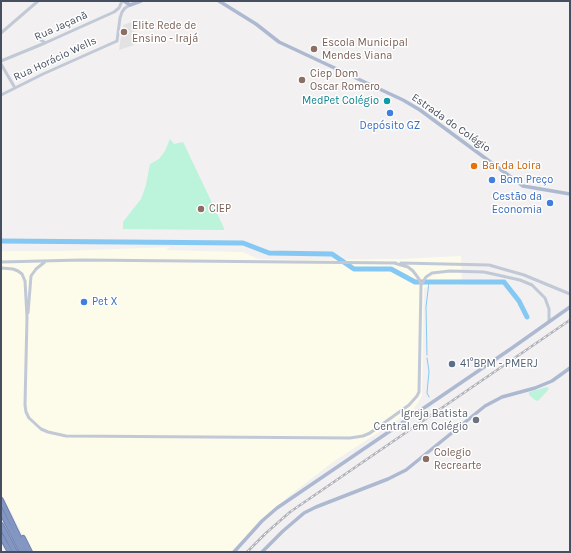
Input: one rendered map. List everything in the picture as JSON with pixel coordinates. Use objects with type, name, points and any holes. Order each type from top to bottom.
[{"type":"highway","points":[[1,500],[26,552]]},
{"type":"highway","points":[[1,500],[22,552]]},
{"type":"highway","points":[[1,511],[22,552]]},
{"type":"highway","points":[[10,518],[16,524],[30,552]]},
{"type":"highway","points":[[1,525],[15,552]]},
{"type":"highway","points":[[1,536],[10,552]]},
{"type":"main road","points":[[123,1],[130,5],[141,1]]},
{"type":"main road","name":"Estrada do Colégio","points":[[219,1],[256,24],[279,42],[403,100],[420,110],[521,185],[570,194]]},
{"type":"main road","points":[[234,552],[262,521],[277,508],[570,307]]},
{"type":"main road","points":[[262,552],[282,531],[304,513],[388,479],[406,470],[477,412],[493,401],[543,385],[570,370]]},
{"type":"street","points":[[1,33],[38,1]]},
{"type":"street","name":"Rua Jaçanã","points":[[1,61],[46,43],[114,12],[123,1]]},
{"type":"street","points":[[120,18],[124,8],[130,5]]},
{"type":"street","points":[[118,9],[122,12]]},
{"type":"street","points":[[114,12],[117,13],[120,18]]},
{"type":"street","name":"Rua Horácio Wells","points":[[1,95],[43,74],[117,41],[120,18]]},
{"type":"street","points":[[38,33],[40,39],[46,43]]},
{"type":"street","points":[[1,64],[15,88]]},
{"type":"street","points":[[1,262],[216,260],[480,264],[494,266],[570,294]]},
{"type":"street","points":[[27,317],[31,276],[36,269],[47,261]]},
{"type":"street","points":[[1,268],[13,268],[24,278],[26,288],[27,317],[25,382],[26,412],[34,424],[48,432],[66,436],[350,438],[363,436],[370,433],[409,405],[419,392],[422,283],[408,267],[394,263]]},
{"type":"street","points":[[480,264],[480,271]]},
{"type":"street","points":[[493,273],[494,266]]},
{"type":"street","points":[[422,283],[429,275],[437,272],[464,270],[493,273],[526,282],[542,293],[548,304],[549,321]]},
{"type":"shaded area","points":[[137,20],[140,30],[124,34],[122,29],[123,25]]},
{"type":"shaded area","points":[[132,32],[134,45],[119,50],[121,36]]},
{"type":"shaded area","points":[[170,247],[166,250],[243,252],[258,259],[401,259],[461,256],[462,285],[431,285],[424,288],[422,396],[413,410],[333,462],[289,496],[230,552],[32,552],[1,493],[1,251],[61,251]]},
{"type":"green space","points":[[170,139],[174,144],[183,142],[224,230],[123,229],[123,222],[141,199],[146,185],[150,164],[159,159],[165,151]]},
{"type":"green space","points":[[547,387],[549,389],[538,401],[529,395],[529,392]]},
{"type":"waterway","points":[[1,241],[243,243],[269,253],[332,254],[354,269],[391,269],[415,282],[504,282],[519,301],[527,317]]},
{"type":"waterway","points":[[427,355],[426,307],[429,282]]},
{"type":"waterway","points":[[427,358],[429,371],[427,393],[429,397]]},
{"type":"railway","points":[[247,552],[290,512],[570,320]]},
{"type":"place","name":"Elite Rede de Ensino - Irajá","points":[[124,32]]},
{"type":"place","name":"Escola Municipal Mendes Viana","points":[[314,49]]},
{"type":"place","name":"Ciep Dom Oscar Romero","points":[[302,80]]},
{"type":"place","name":"MedPet Colégio","points":[[387,101]]},
{"type":"place","name":"Depósito GZ","points":[[390,113]]},
{"type":"place","name":"Bar da Loira","points":[[474,166]]},
{"type":"place","name":"Bom Preço","points":[[492,180]]},
{"type":"place","name":"Cestão da Economia","points":[[550,203]]},
{"type":"place","name":"CIEP","points":[[201,209]]},
{"type":"place","name":"Pet X","points":[[84,302]]},
{"type":"place","name":"41°BPM - PMERJ","points":[[452,364]]},
{"type":"place","name":"Igreja Batista Central em Colégio","points":[[476,420]]},
{"type":"place","name":"Colegio Recrearte","points":[[426,459]]}]
